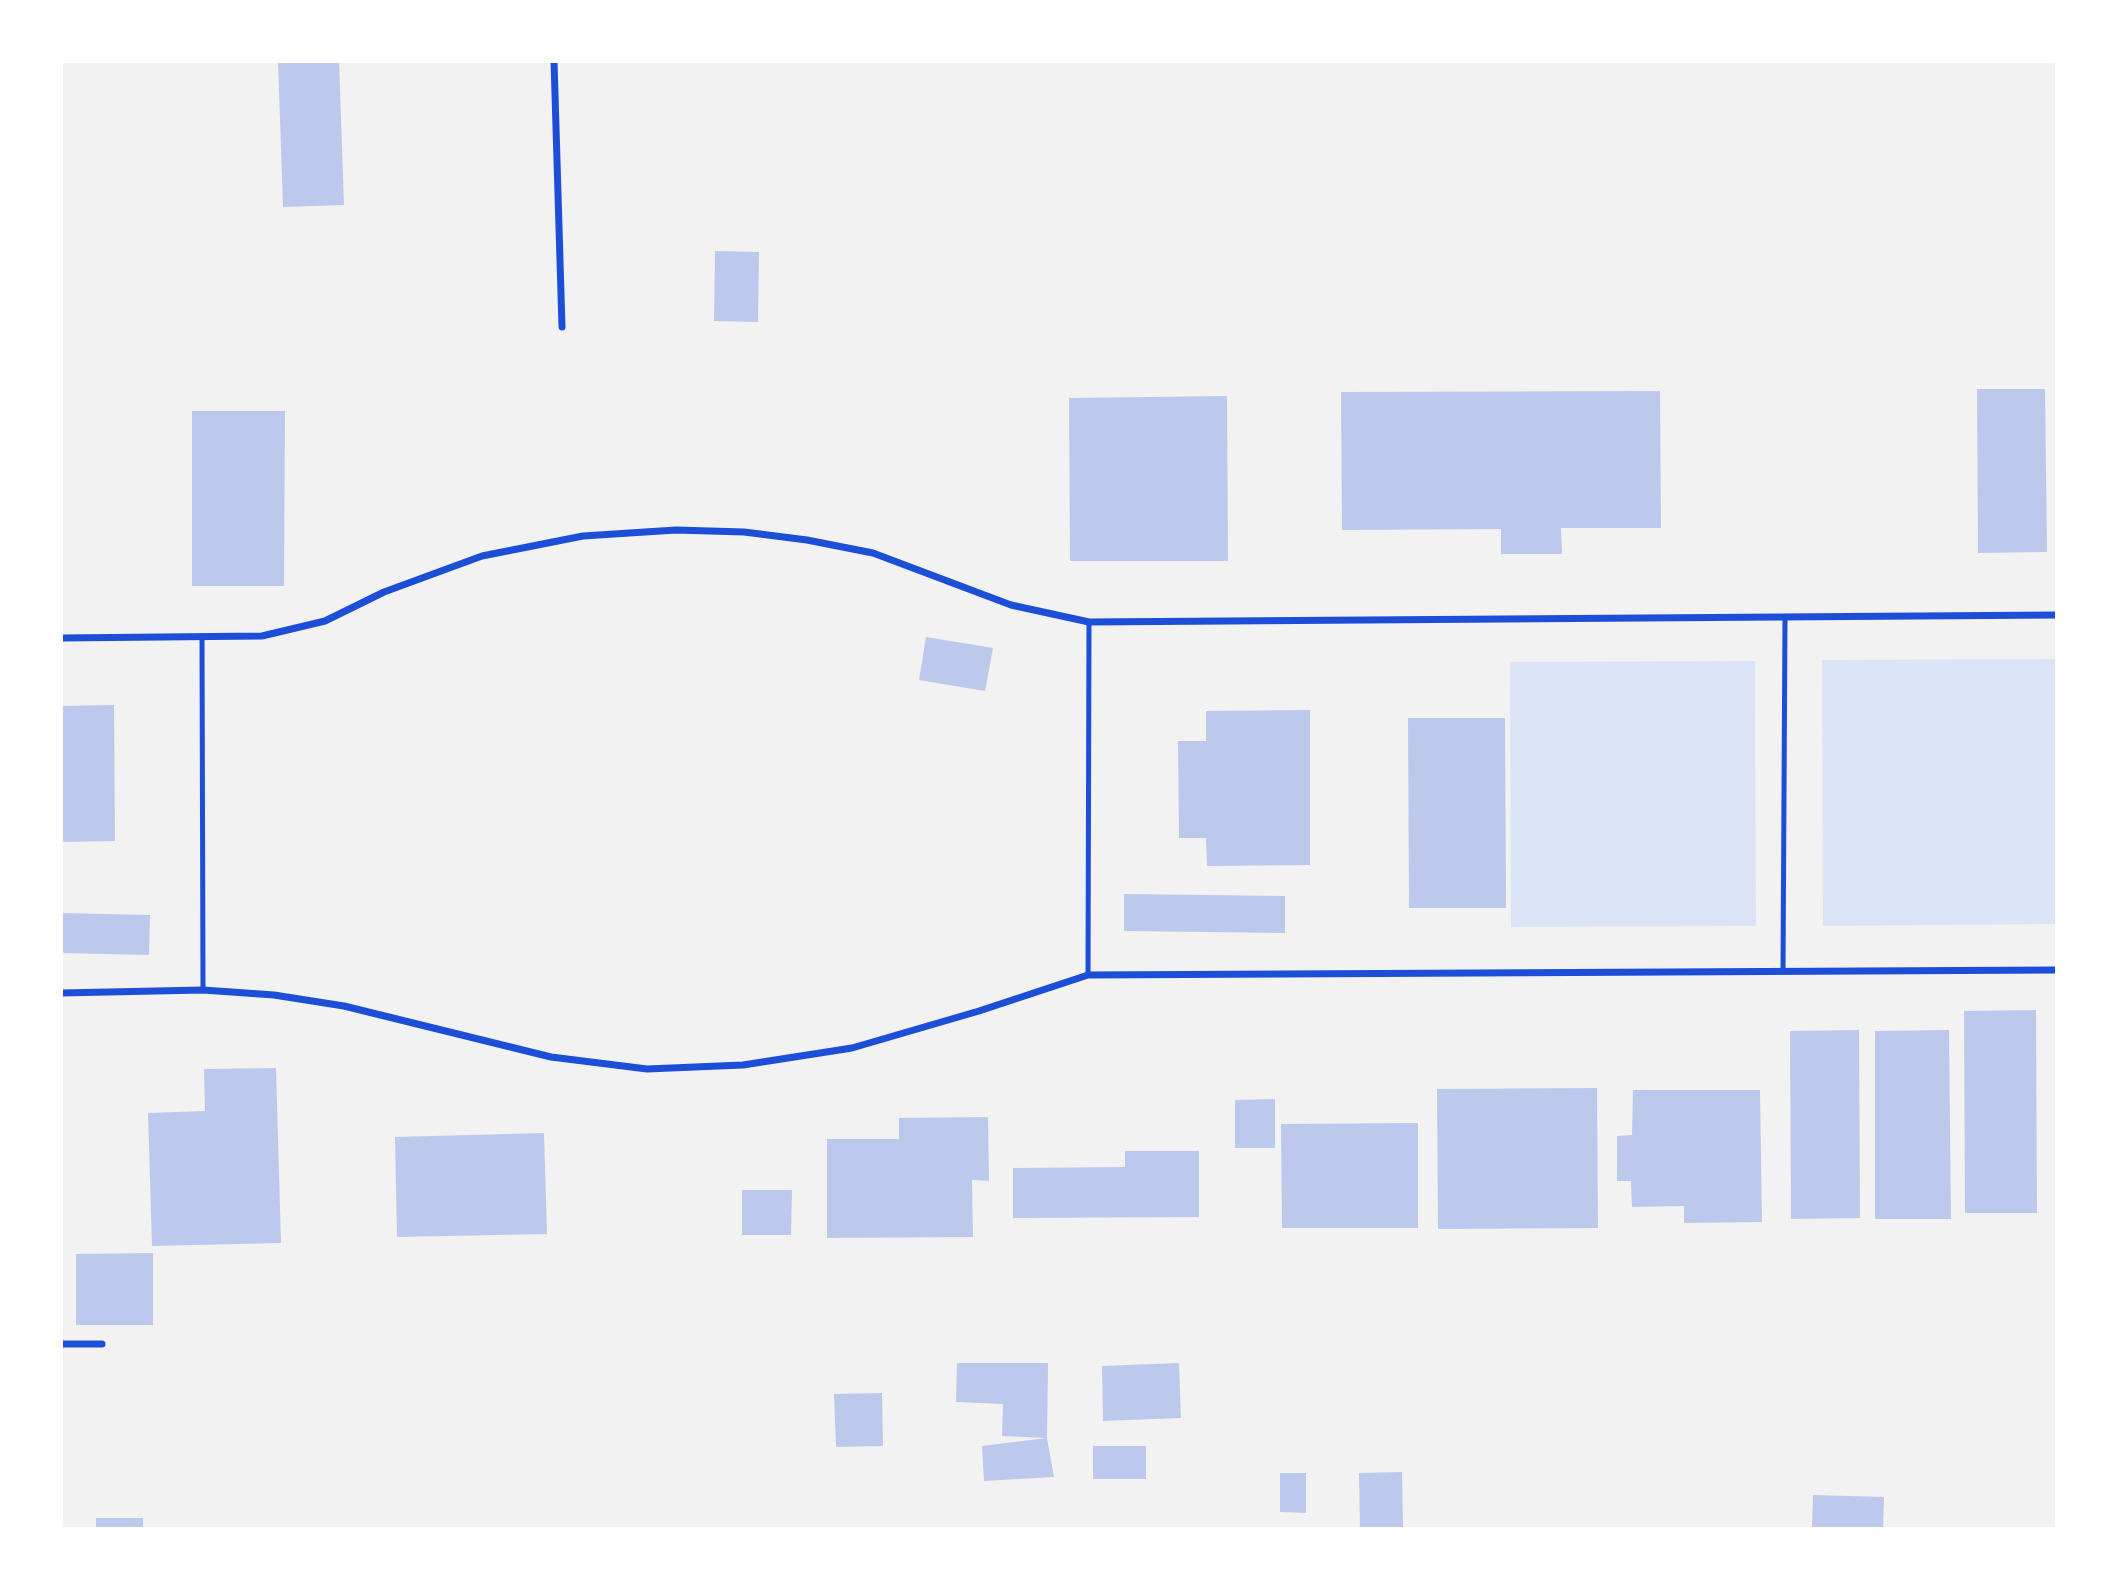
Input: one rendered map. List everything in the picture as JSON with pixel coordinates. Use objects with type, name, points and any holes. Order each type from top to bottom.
[{"type":"street","points":[[554,61],[562,327]]},
{"type":"street","points":[[61,638],[262,636],[325,621],[384,592],[482,556],[583,536],[676,530],[744,532],[807,540],[873,553],[1012,605],[1089,622],[2057,615]]},
{"type":"street","points":[[61,993],[203,990],[274,995],[344,1006],[551,1057],[647,1069],[743,1065],[852,1048],[979,1011],[1088,975],[2057,970]]},
{"type":"street","points":[[61,1344],[102,1344]]},
{"type":"lane","points":[[1783,971],[1785,617]]},
{"type":"lane","points":[[1088,975],[1089,622]]},
{"type":"lane","points":[[202,636],[203,990]]},
{"type":"shaded area","points":[[2057,659],[2057,924],[1823,926],[1822,660]]},
{"type":"shaded area","points":[[1755,661],[1756,926],[1511,927],[1510,662]]},
{"type":"building","points":[[278,61],[339,61],[344,205],[283,207]]},
{"type":"building","points":[[715,251],[759,252],[758,322],[714,321]]},
{"type":"building","points":[[1977,389],[2045,389],[2047,552],[1978,553]]},
{"type":"building","points":[[1660,391],[1661,528],[1561,528],[1562,554],[1501,554],[1501,529],[1342,530],[1341,392]]},
{"type":"building","points":[[1227,396],[1228,561],[1070,561],[1069,398]]},
{"type":"building","points":[[192,411],[285,411],[284,586],[192,586]]},
{"type":"building","points":[[926,637],[993,648],[985,691],[919,680]]},
{"type":"building","points":[[114,705],[115,841],[61,842],[61,706]]},
{"type":"building","points":[[1310,710],[1310,865],[1207,866],[1206,838],[1179,838],[1178,741],[1206,741],[1206,711]]},
{"type":"building","points":[[1408,718],[1505,718],[1506,908],[1409,908]]},
{"type":"building","points":[[1124,894],[1285,896],[1285,933],[1124,931]]},
{"type":"building","points":[[61,913],[150,915],[149,955],[61,953]]},
{"type":"building","points":[[2036,1010],[2037,1213],[1965,1213],[1964,1011]]},
{"type":"building","points":[[1859,1030],[1860,1218],[1791,1219],[1790,1031]]},
{"type":"building","points":[[1949,1030],[1951,1219],[1875,1219],[1875,1031]]},
{"type":"building","points":[[276,1068],[281,1243],[152,1246],[148,1113],[205,1111],[204,1069]]},
{"type":"building","points":[[1597,1088],[1598,1228],[1438,1229],[1437,1089]]},
{"type":"building","points":[[1633,1090],[1760,1090],[1762,1222],[1684,1223],[1684,1206],[1632,1207],[1631,1181],[1617,1181],[1617,1136],[1632,1135]]},
{"type":"building","points":[[1275,1099],[1275,1148],[1235,1148],[1235,1100]]},
{"type":"building","points":[[988,1117],[989,1181],[972,1180],[973,1237],[827,1238],[827,1139],[899,1139],[899,1118]]},
{"type":"building","points":[[1418,1123],[1418,1228],[1282,1228],[1281,1124]]},
{"type":"building","points":[[544,1133],[547,1234],[397,1237],[395,1137]]},
{"type":"building","points":[[1125,1151],[1199,1151],[1199,1217],[1013,1218],[1013,1168],[1125,1167]]},
{"type":"building","points":[[742,1190],[792,1190],[791,1235],[742,1235]]},
{"type":"building","points":[[153,1253],[153,1325],[76,1325],[76,1254]]},
{"type":"building","points":[[957,1363],[1048,1363],[1047,1438],[1002,1436],[1003,1404],[956,1402]]},
{"type":"building","points":[[1179,1363],[1181,1418],[1103,1421],[1102,1366]]},
{"type":"building","points":[[882,1393],[883,1446],[836,1447],[834,1394]]},
{"type":"building","points":[[1047,1438],[1054,1477],[984,1481],[982,1446]]},
{"type":"building","points":[[1093,1446],[1146,1446],[1146,1479],[1093,1479]]},
{"type":"building","points":[[1402,1472],[1403,1529],[1360,1529],[1359,1473]]},
{"type":"building","points":[[1280,1473],[1306,1473],[1306,1513],[1280,1512]]},
{"type":"building","points":[[1813,1495],[1884,1497],[1883,1529],[1812,1529]]},
{"type":"building","points":[[96,1518],[143,1518],[143,1529],[96,1529]]}]
